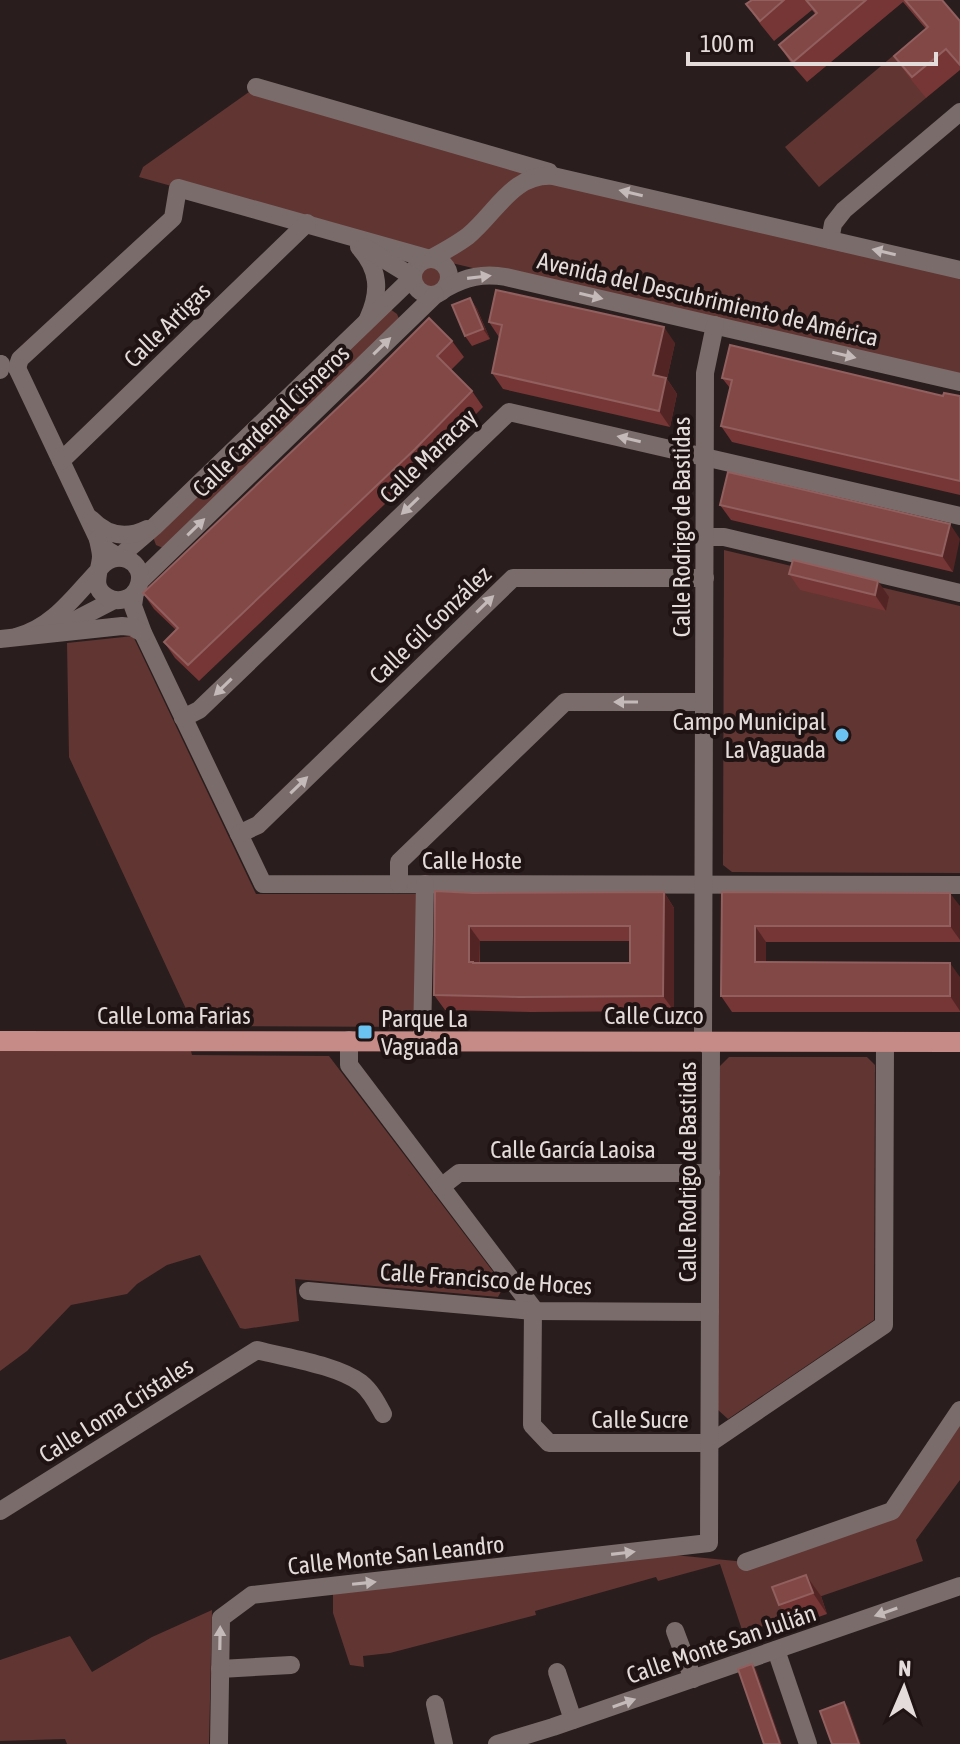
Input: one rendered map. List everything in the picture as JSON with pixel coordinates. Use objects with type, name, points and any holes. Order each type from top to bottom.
[{"type":"main road","name":"Calle Cuzco","points":[[349,1040],[960,1042]]},
{"type":"main road","name":"Calle Loma Farias","points":[[0,1041],[349,1040]]},
{"type":"street","points":[[256,87],[569,179]]},
{"type":"street","points":[[830,240],[833,224],[844,210],[960,112]]},
{"type":"street","points":[[16,637],[41,628],[70,624],[114,600],[126,599],[137,586],[136,566],[107,550],[98,539],[61,461],[5,366],[20,359],[173,218],[178,188],[307,223],[430,259],[440,261],[448,270],[449,277],[440,291],[426,294],[416,287],[413,277],[418,264],[430,259],[467,236],[509,192],[524,182],[544,175],[960,270]]},
{"type":"street","name":"Calle Artigas","points":[[61,461],[307,223]]},
{"type":"street","points":[[337,232],[413,277]]},
{"type":"street","points":[[337,232],[361,248],[376,274],[375,297],[367,321]]},
{"type":"street","name":"Calle Cardenal Cisneros","points":[[119,557],[154,527],[413,277]]},
{"type":"street","name":"Avenida del Descubrimiento de América","points":[[440,291],[472,277],[506,277],[960,382]]},
{"type":"street","name":"Calle Cardenal Cisneros","points":[[137,586],[440,291]]},
{"type":"street","name":"Calle Rodrigo de Bastidas","points":[[709,1543],[711,1049],[703,1041],[705,366],[715,325]]},
{"type":"street","name":"Calle Maracay","points":[[183,718],[199,710],[509,412],[960,516]]},
{"type":"street","points":[[81,505],[95,523],[110,533],[130,535],[154,527]]},
{"type":"street","points":[[705,537],[724,537],[960,593]]},
{"type":"street","points":[[98,539],[101,555],[98,587],[114,600]]},
{"type":"street","points":[[58,626],[108,559],[119,557]]},
{"type":"street","name":"Calle Gil González","points":[[239,834],[258,825],[513,578],[705,578]]},
{"type":"street","name":"Calle Hoste","points":[[137,586],[133,606],[143,633],[263,884],[960,885]]},
{"type":"street","name":"Calle Hoste","points":[[114,600],[143,633]]},
{"type":"street","points":[[58,626],[127,626],[143,633]]},
{"type":"street","points":[[399,884],[399,862],[565,702],[704,702]]},
{"type":"street","points":[[422,1041],[425,884]]},
{"type":"street","points":[[349,1040],[349,1065],[533,1311]]},
{"type":"street","name":"Calle Sucre","points":[[533,1311],[532,1425],[549,1443],[710,1443],[884,1325],[885,1043]]},
{"type":"street","name":"Calle García Laoisa","points":[[441,1187],[459,1173],[711,1173]]},
{"type":"street","name":"Calle Francisco de Hoces","points":[[308,1291],[533,1311],[710,1312]]},
{"type":"street","name":"Calle Loma Cristales","points":[[0,1511],[257,1350],[348,1375],[373,1396],[383,1414]]},
{"type":"street","points":[[746,1562],[892,1511],[960,1410]]},
{"type":"street","name":"Calle Monte San Leandro","points":[[219,1744],[221,1618],[252,1595],[709,1543]]},
{"type":"street","name":"Calle Monte San Julián","points":[[497,1744],[960,1586]]},
{"type":"street","points":[[675,1631],[693,1679]]},
{"type":"street","points":[[776,1650],[808,1744]]},
{"type":"street","points":[[220,1669],[291,1665]]},
{"type":"street","points":[[557,1672],[573,1720]]},
{"type":"street","points":[[435,1704],[444,1744]]},
{"type":"shaded area","points":[[926,28],[942,48],[926,98],[819,187],[785,147]]},
{"type":"shaded area","points":[[256,87],[516,161],[960,270],[960,382],[443,261],[448,270],[448,283],[426,294],[414,281],[418,264],[337,232],[139,177],[143,167]]},
{"type":"shaded area","points":[[390,309],[400,321],[165,549],[156,545],[153,537]]},
{"type":"shaded area","name":"Campo Municipal La Vaguada","points":[[724,550],[960,606],[960,873],[732,872],[723,865]]},
{"type":"shaded area","points":[[133,636],[256,894],[424,894],[423,1027],[193,1024],[69,757],[67,643]]},
{"type":"shaded area","points":[[0,1050],[191,1051],[192,1055],[329,1056],[504,1286],[498,1297],[295,1279],[299,1321],[245,1329],[240,1328],[200,1255],[167,1265],[127,1294],[71,1305],[27,1351],[0,1371]]},
{"type":"shaded area","points":[[729,1057],[867,1057],[875,1065],[874,1320],[728,1419],[718,1410],[719,1067]]},
{"type":"shaded area","points":[[960,1410],[960,1480],[916,1540],[923,1561],[787,1608],[790,1617],[743,1633],[720,1564],[658,1581],[656,1577],[535,1611],[536,1615],[390,1653],[363,1656],[364,1667],[350,1665],[333,1613],[333,1594],[674,1555],[746,1562],[892,1511]]},
{"type":"shaded area","points":[[212,1610],[209,1744],[67,1744],[65,1739],[0,1741],[0,1660],[70,1636],[92,1672],[152,1637]]},
{"type":"building","points":[[752,0],[784,0],[760,21],[746,4]]},
{"type":"building","points":[[806,0],[866,0],[793,62],[779,45],[817,13]]},
{"type":"building","points":[[905,0],[942,0],[960,21],[960,65],[946,49],[912,77],[894,56],[928,27]]},
{"type":"building","points":[[496,290],[664,327],[653,375],[666,378],[659,411],[492,373],[502,325],[489,322]]},
{"type":"building","points":[[470,298],[483,329],[465,336],[452,305]]},
{"type":"building","points":[[429,318],[452,341],[437,356],[472,391],[188,665],[164,642],[178,628],[143,593]]},
{"type":"building","points":[[730,345],[943,396],[944,393],[960,396],[960,481],[721,426],[732,380],[722,378]]},
{"type":"building","points":[[728,472],[950,524],[942,556],[720,505]]},
{"type":"building","points":[[793,560],[878,581],[875,595],[789,574]]},
{"type":"building","points":[[435,891],[664,892],[663,996],[434,995]],"holes":[[[469,926],[630,926],[630,963],[469,962]]]},
{"type":"building","points":[[722,892],[950,893],[950,926],[755,926],[755,962],[950,963],[950,996],[721,996]]},
{"type":"building","points":[[806,1575],[813,1593],[779,1605],[772,1587]]},
{"type":"building","points":[[752,1664],[780,1744],[764,1744],[738,1669]]},
{"type":"building","points":[[844,1702],[859,1744],[832,1744],[820,1711]]},
{"type":"place","name":"Campo Municipal La Vaguada","points":[[842,735]]},
{"type":"place","name":"Parque La Vaguada","points":[[365,1032]]}]
